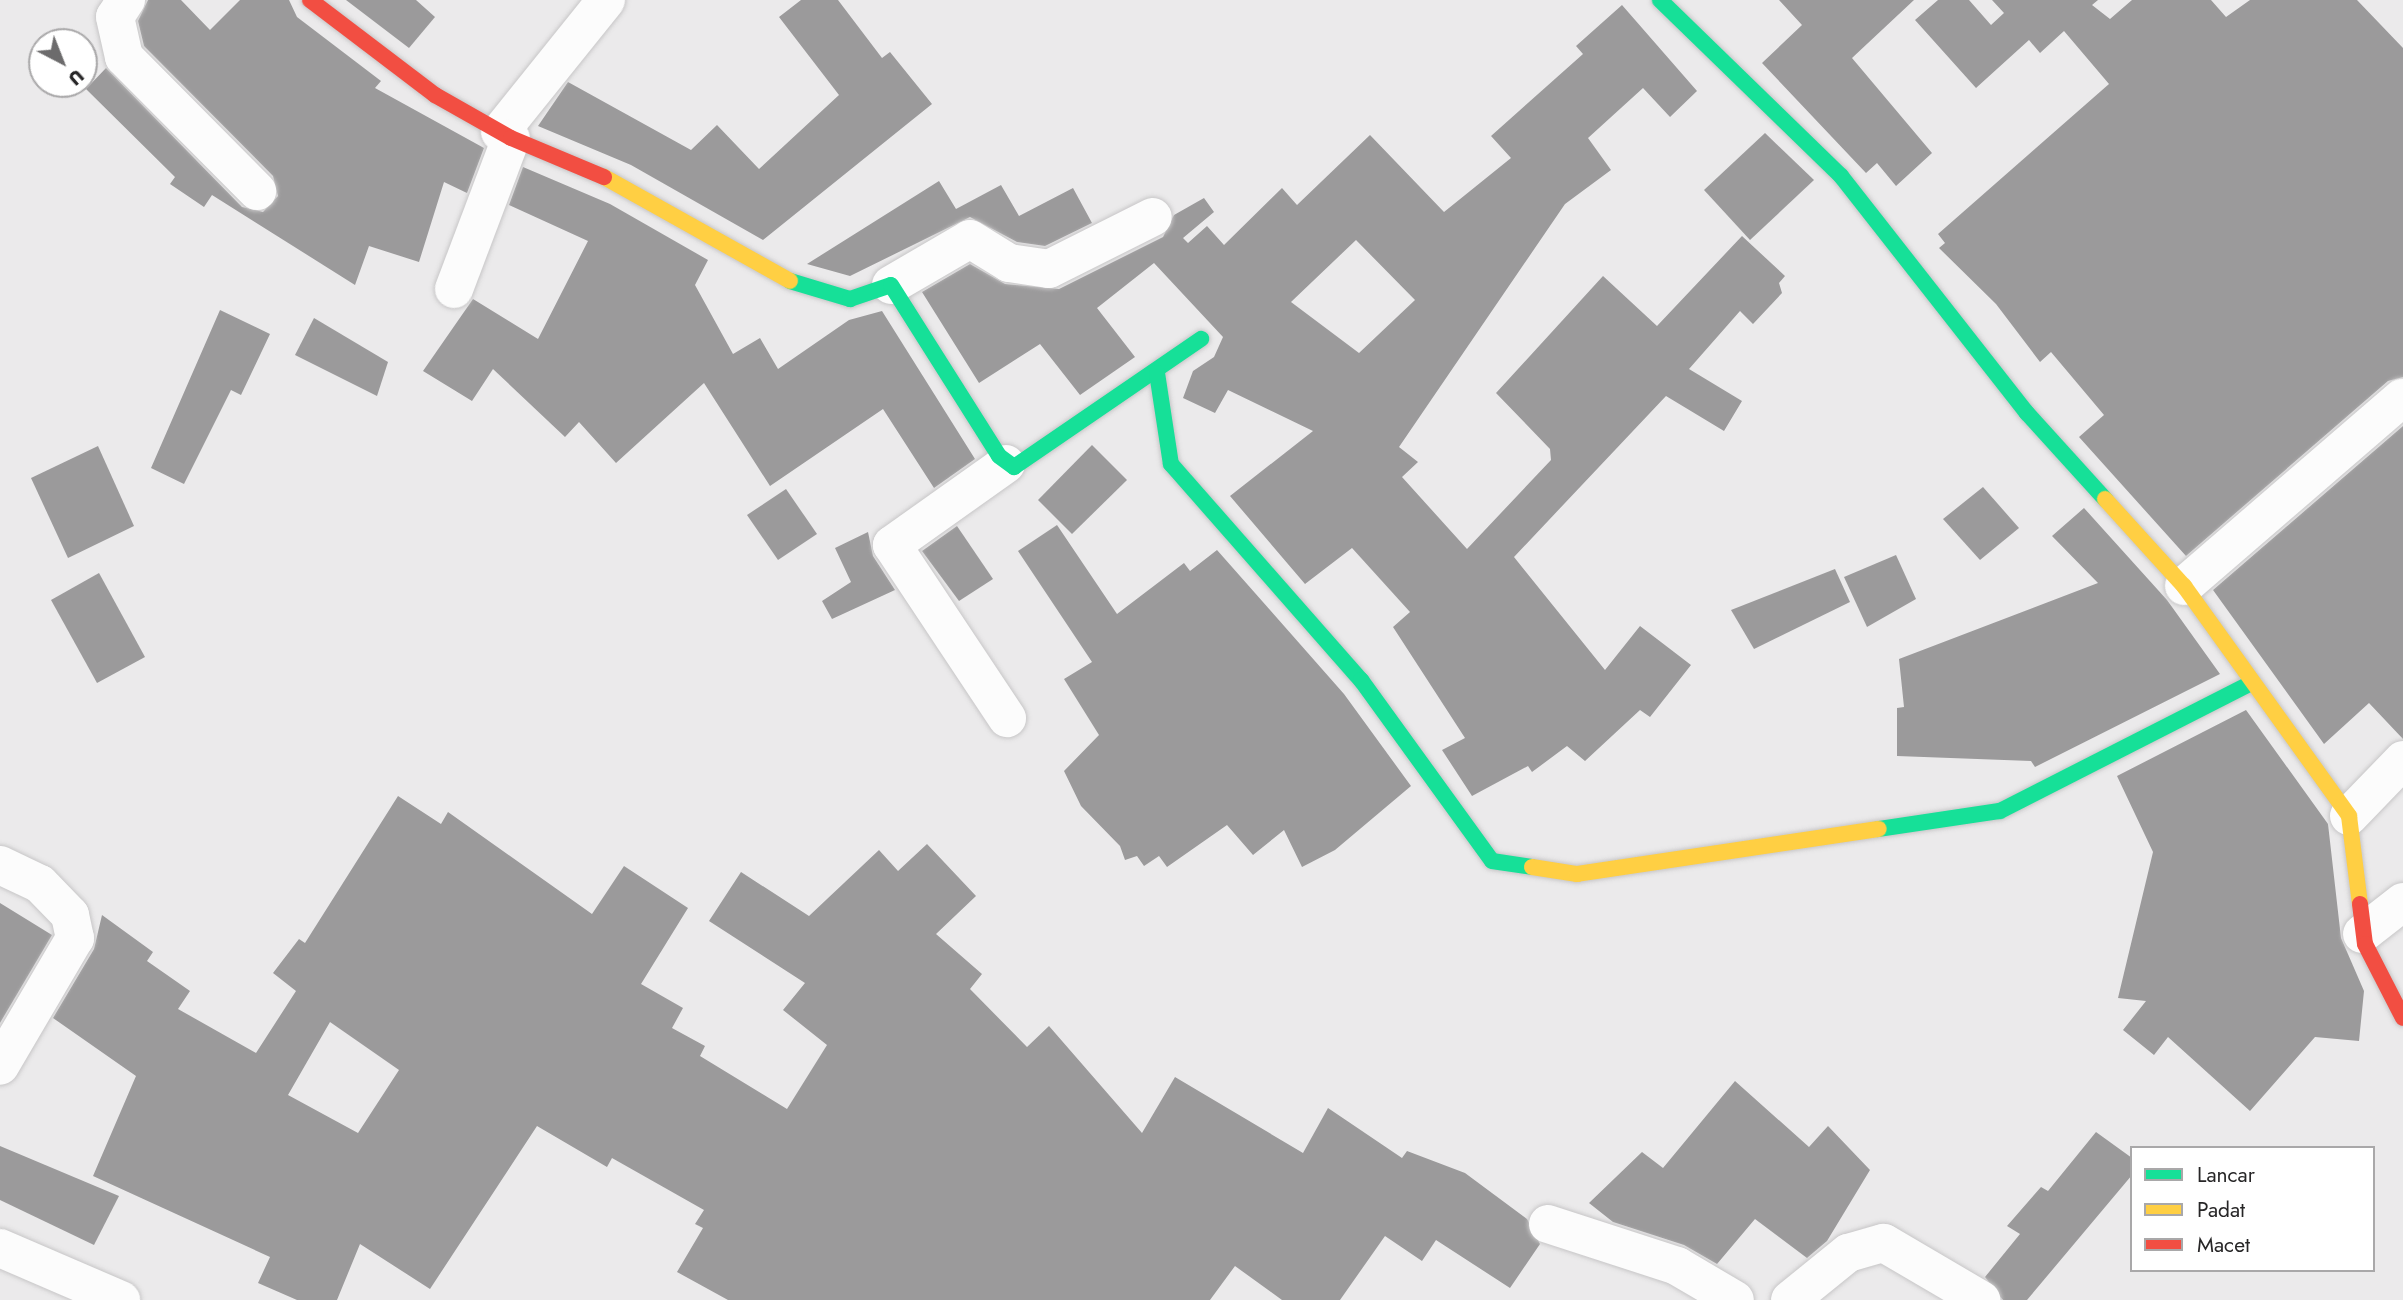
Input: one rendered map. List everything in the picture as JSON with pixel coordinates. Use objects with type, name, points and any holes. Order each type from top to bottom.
[{"type":"street","points":[[126,0],[115,17],[124,57],[257,191]]},
{"type":"street","points":[[310,0],[435,95],[505,135],[620,184],[828,296],[850,299],[891,285],[970,239],[1009,263],[1049,269],[1153,217]]},
{"type":"street","points":[[454,289],[505,135],[606,0]]},
{"type":"street","points":[[1660,0],[1840,176],[2026,413],[2184,586],[2349,817],[2362,934],[2403,1018]]},
{"type":"street","points":[[891,285],[1006,464],[1014,467],[1157,373],[1201,339]]},
{"type":"street","points":[[1157,373],[1171,464],[1361,680],[1492,861],[1577,874],[2000,811],[2251,683]]},
{"type":"street","points":[[2184,586],[2402,398]]},
{"type":"street","points":[[1006,464],[892,545],[1006,718]]},
{"type":"street","points":[[2349,817],[2403,760]]},
{"type":"street","points":[[0,865],[40,884],[70,915],[75,937],[0,1066]]},
{"type":"street","points":[[2362,934],[2403,902]]},
{"type":"street","points":[[1548,1224],[1677,1266],[1735,1300]]},
{"type":"street","points":[[1790,1300],[1848,1253],[1884,1243],[1981,1300]]},
{"type":"street","points":[[0,1248],[121,1300]]},
{"type":"building","points":[[148,0],[181,0],[210,30],[240,0],[289,0],[297,17],[381,81],[375,88],[484,148],[467,193],[444,182],[419,262],[369,246],[355,285],[212,195],[204,207],[170,184],[175,177],[95,98],[98,98],[98,76],[106,68],[242,207],[263,212],[278,196],[273,176],[144,46],[138,21]]},
{"type":"building","points":[[346,0],[416,0],[435,17],[409,48]]},
{"type":"building","points":[[801,0],[838,0],[882,58],[890,52],[932,104],[763,240],[631,165],[538,126],[568,82],[691,150],[717,125],[759,169],[839,95],[779,17]]},
{"type":"building","points":[[1779,0],[1914,0],[1852,58],[1932,153],[1896,186],[1877,163],[1866,173],[1762,63],[1802,25]]},
{"type":"building","points":[[1938,0],[1969,0],[1991,25],[2004,13],[1992,0],[2098,0],[2092,5],[2110,19],[2132,0],[2211,0],[2226,17],[2250,0],[2357,0],[2403,48],[2403,377],[2388,381],[2186,556],[2079,437],[2104,415],[2051,352],[2040,362],[1996,304],[1939,248],[1945,243],[1938,234],[2109,84],[2064,31],[2040,53],[2029,40],[1976,88],[1915,20]]},
{"type":"building","points":[[1622,5],[1697,91],[1670,117],[1643,88],[1588,138],[1611,170],[1565,204],[1399,447],[1418,462],[1402,477],[1467,549],[1551,460],[1550,449],[1496,393],[1603,276],[1657,326],[1742,236],[1785,276],[1779,283],[1782,293],[1753,324],[1740,311],[1689,369],[1742,401],[1724,431],[1666,396],[1514,557],[1605,670],[1640,626],[1691,665],[1650,717],[1640,710],[1585,761],[1567,746],[1532,772],[1528,766],[1472,796],[1442,750],[1465,738],[1393,627],[1410,612],[1352,548],[1305,584],[1230,496],[1313,431],[1228,390],[1215,413],[1183,398],[1193,371],[1214,357],[1223,337],[1154,263],[1097,308],[1135,357],[1080,395],[1040,344],[979,383],[922,292],[970,264],[1005,284],[1059,289],[1163,237],[1174,215],[1204,198],[1214,212],[1183,238],[1188,243],[1207,226],[1224,245],[1282,188],[1297,205],[1370,135],[1444,212],[1511,158],[1491,136],[1583,54],[1576,46]],"holes":[[[1356,240],[1415,300],[1359,353],[1291,302]]]},
{"type":"building","points":[[1765,133],[1814,180],[1750,240],[1704,190]]},
{"type":"building","points":[[523,167],[610,204],[708,260],[695,285],[733,354],[760,338],[778,369],[849,320],[882,311],[975,459],[934,488],[883,409],[770,486],[704,383],[616,463],[579,422],[565,437],[493,369],[472,401],[423,371],[473,299],[538,339],[588,241],[509,205]]},
{"type":"building","points":[[939,181],[956,209],[1001,185],[1019,216],[1073,188],[1092,223],[1045,246],[1017,242],[970,217],[850,276],[807,264]]},
{"type":"building","points":[[220,310],[270,334],[241,395],[231,390],[184,484],[151,468]]},
{"type":"building","points":[[314,318],[388,362],[377,396],[295,355]]},
{"type":"building","points":[[2403,426],[2403,739],[2369,703],[2324,744],[2213,590]]},
{"type":"building","points":[[1092,445],[1127,480],[1072,534],[1038,500]]},
{"type":"building","points":[[98,446],[134,526],[68,558],[31,478]]},
{"type":"building","points":[[1983,487],[2019,528],[1980,560],[1943,519]]},
{"type":"building","points":[[786,489],[817,534],[778,560],[747,515]]},
{"type":"building","points":[[2084,508],[2167,600],[2220,674],[2035,767],[2031,761],[1897,756],[1897,708],[1904,707],[1899,659],[2098,583],[2052,536]]},
{"type":"building","points":[[1057,525],[1117,614],[1184,563],[1190,571],[1217,550],[1344,694],[1411,786],[1335,850],[1302,867],[1284,830],[1253,855],[1227,825],[1167,867],[1159,856],[1144,866],[1137,856],[1125,860],[1120,846],[1081,806],[1064,771],[1099,735],[1064,679],[1092,662],[1018,551]]},
{"type":"building","points":[[957,526],[993,579],[959,601],[922,551]]},
{"type":"building","points":[[868,532],[873,556],[895,590],[832,619],[822,601],[851,582],[835,548]]},
{"type":"building","points":[[1896,555],[1916,599],[1867,627],[1844,577]]},
{"type":"building","points":[[1835,569],[1850,602],[1754,649],[1731,610]]},
{"type":"building","points":[[99,573],[145,657],[97,683],[51,600]]},
{"type":"building","points":[[2246,710],[2328,824],[2341,938],[2364,991],[2359,1041],[2315,1037],[2250,1111],[2168,1037],[2154,1055],[2123,1030],[2146,1001],[2118,998],[2153,852],[2117,776]]},
{"type":"building","points":[[398,796],[441,824],[448,812],[592,914],[624,866],[688,908],[641,984],[683,1008],[672,1028],[705,1046],[700,1056],[787,1109],[827,1045],[783,1010],[805,983],[709,921],[741,872],[809,916],[879,850],[898,871],[927,844],[976,896],[936,934],[982,974],[970,989],[1027,1047],[1049,1026],[1142,1133],[1175,1077],[1303,1153],[1328,1108],[1402,1158],[1407,1151],[1465,1173],[1527,1219],[1540,1244],[1510,1288],[1436,1240],[1422,1261],[1385,1236],[1340,1300],[1282,1300],[1235,1266],[1210,1300],[728,1300],[677,1272],[703,1228],[695,1224],[704,1210],[612,1158],[607,1167],[537,1126],[430,1289],[360,1244],[337,1300],[297,1300],[258,1283],[270,1257],[93,1176],[136,1076],[53,1018],[94,949],[102,915],[153,952],[147,961],[190,991],[178,1009],[256,1053],[296,991],[273,973],[299,939],[305,943]],"holes":[[[330,1022],[399,1070],[358,1133],[288,1095]]]},
{"type":"building","points":[[0,903],[52,935],[0,1023]]},
{"type":"building","points":[[1735,1081],[1809,1147],[1828,1126],[1870,1170],[1827,1241],[1807,1258],[1755,1219],[1717,1264],[1684,1245],[1613,1222],[1589,1203],[1642,1152],[1663,1168]]},
{"type":"building","points":[[2096,1132],[2130,1157],[2130,1177],[2027,1300],[2003,1300],[1985,1277],[2020,1234],[2007,1226],[2041,1187],[2048,1191]]},
{"type":"building","points":[[0,1146],[119,1196],[94,1245],[0,1200]]},
{"type":"traffic: fast","points":[[1660,0],[1841,176],[2027,413],[2105,499]]},
{"type":"traffic: fast","points":[[790,281],[850,299],[891,285],[999,456],[1014,467],[1201,339]]},
{"type":"traffic: fast","points":[[1157,373],[1171,464],[1361,680],[1492,861],[1532,867]]},
{"type":"traffic: fast","points":[[1879,829],[2000,811],[2251,683]]},
{"type":"traffic: slow","points":[[604,177],[790,281]]},
{"type":"traffic: slow","points":[[2105,499],[2184,586],[2349,816],[2360,904]]},
{"type":"traffic: slow","points":[[1532,867],[1577,874],[1879,829]]},
{"type":"traffic: jam","points":[[310,0],[435,95],[511,138],[604,177]]},
{"type":"traffic: jam","points":[[2360,904],[2365,944],[2403,1018]]}]
